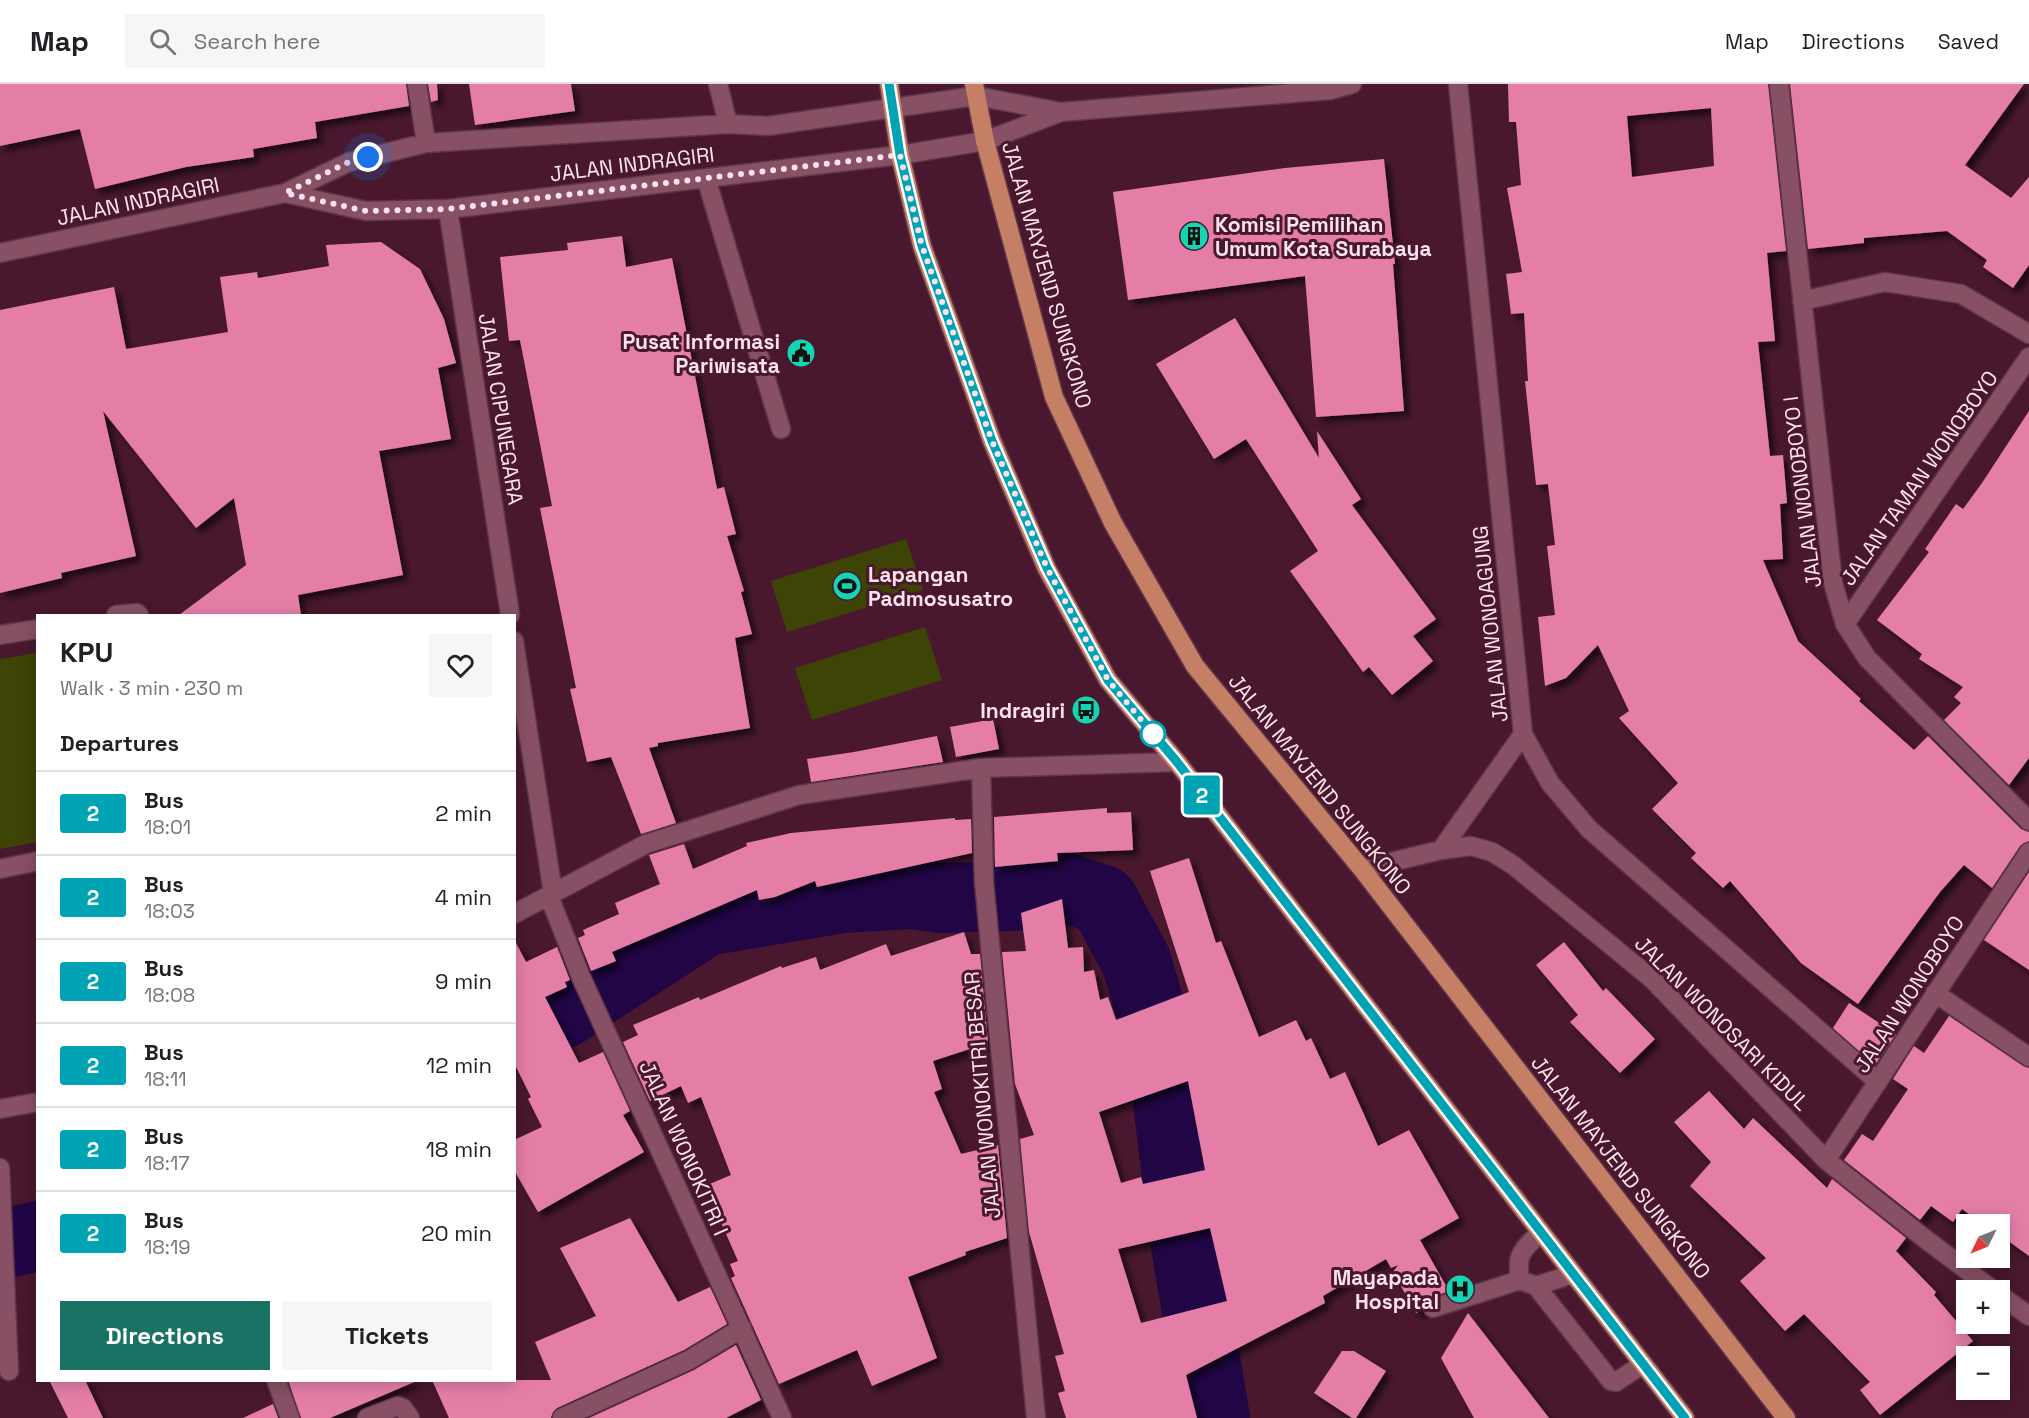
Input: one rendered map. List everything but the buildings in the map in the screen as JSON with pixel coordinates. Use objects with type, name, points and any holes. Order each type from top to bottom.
[{"type":"main road","points":[[889,84],[900,155],[922,246],[988,430],[1047,568],[1108,680],[1177,762],[1684,1418]]},
{"type":"main road","name":"JALAN MAYJEND SUNGKONO","points":[[975,90],[985,141],[1054,397],[1113,523],[1195,666],[1362,869],[1786,1418]]},
{"type":"street","points":[[417,84],[426,143]]},
{"type":"street","points":[[718,84],[728,124]]},
{"type":"street","points":[[1061,112],[1178,93],[1330,87],[1353,84]]},
{"type":"street","name":"JALAN WONOAGUNG","points":[[1458,84],[1523,734],[1550,783],[1588,829],[1878,1082]]},
{"type":"street","name":"JALAN WONOBOYO I","points":[[1779,84],[1833,583],[1845,624],[1867,658],[2029,821]]},
{"type":"street","name":"JALAN INDRAGIRI","points":[[0,254],[285,193],[349,162],[426,143],[728,124],[768,126],[892,107],[975,90],[1061,112]]},
{"type":"street","name":"JALAN INDRAGIRI","points":[[285,193],[366,211],[448,209],[900,155],[985,141],[1061,112]]},
{"type":"street","points":[[706,178],[781,429]]},
{"type":"street","name":"JALAN CIPUNEGARA","points":[[448,209],[510,614]]},
{"type":"street","points":[[1802,301],[1885,282],[1961,294],[2029,334]]},
{"type":"street","name":"JALAN TAMAN WONOBOYO","points":[[1845,624],[2029,357]]},
{"type":"street","points":[[0,635],[36,629]]},
{"type":"street","points":[[516,655],[551,895]]},
{"type":"street","points":[[1442,850],[1523,734]]},
{"type":"street","points":[[516,913],[646,844],[799,795],[981,768],[1177,762]]},
{"type":"street","name":"JALAN WONOKITRI BESAR","points":[[981,768],[984,882],[1036,1418]]},
{"type":"street","name":"JALAN WONOSARI KIDUL","points":[[1362,869],[1442,850],[1471,846],[1492,852],[1513,865],[1652,979],[1826,1160],[1980,1280]]},
{"type":"street","name":"JALAN WONOBOYO","points":[[1826,1160],[2029,852]]},
{"type":"street","points":[[0,869],[36,861]]},
{"type":"street","name":"JALAN WONOKITRI I","points":[[551,895],[581,977],[782,1418]]},
{"type":"street","points":[[1935,993],[2029,1057]]},
{"type":"street","points":[[0,1109],[36,1102]]},
{"type":"street","points":[[0,1168],[9,1371]]},
{"type":"street","points":[[1540,1232],[1520,1254],[1518,1260],[1528,1283],[1611,1381],[1616,1382],[1643,1364]]},
{"type":"street","points":[[1433,1308],[1528,1283],[1573,1274]]},
{"type":"street","points":[[2010,1302],[2029,1317]]},
{"type":"street","points":[[562,1418],[689,1360],[742,1328]]},
{"type":"street","points":[[277,1382],[290,1418]]},
{"type":"street","points":[[367,1418],[398,1406],[403,1408],[410,1418]]},
{"type":"green space","name":"Lapangan Padmosusatro","points":[[906,539],[923,590],[787,632],[771,581]]},
{"type":"green space","name":"Lapangan Padmosusatro","points":[[925,627],[942,680],[812,720],[795,668]]},
{"type":"green space","points":[[36,653],[36,842],[0,849],[0,659]]},
{"type":"waterway","points":[[516,1036],[565,1012],[706,921],[843,898],[911,894],[941,898],[1014,896],[1057,885],[1103,900],[1136,961],[1161,1044],[1184,1234],[1215,1418]]},
{"type":"waterway","points":[[12,1242],[36,1236]]},
{"type":"bus line","name":"2","points":[[889,84],[900,155],[922,246],[992,441],[1047,568],[1108,680],[1177,762],[1685,1418]]},
{"type":"place","name":"Komisi Pemilihan Umum Kota Surabaya","points":[[1194,236]]},
{"type":"place","name":"Pusat Informasi Pariwisata","points":[[801,353]]},
{"type":"place","name":"Lapangan Padmosusatro","points":[[847,586]]},
{"type":"place","name":"Indragiri","points":[[1086,710]]},
{"type":"place","name":"Mayapada Hospital","points":[[1460,1289]]},
{"type":"route","points":[[368,157],[349,162],[285,193],[366,211],[448,209],[900,155],[922,246],[992,441],[1047,568],[1108,680],[1153,734]]}]
